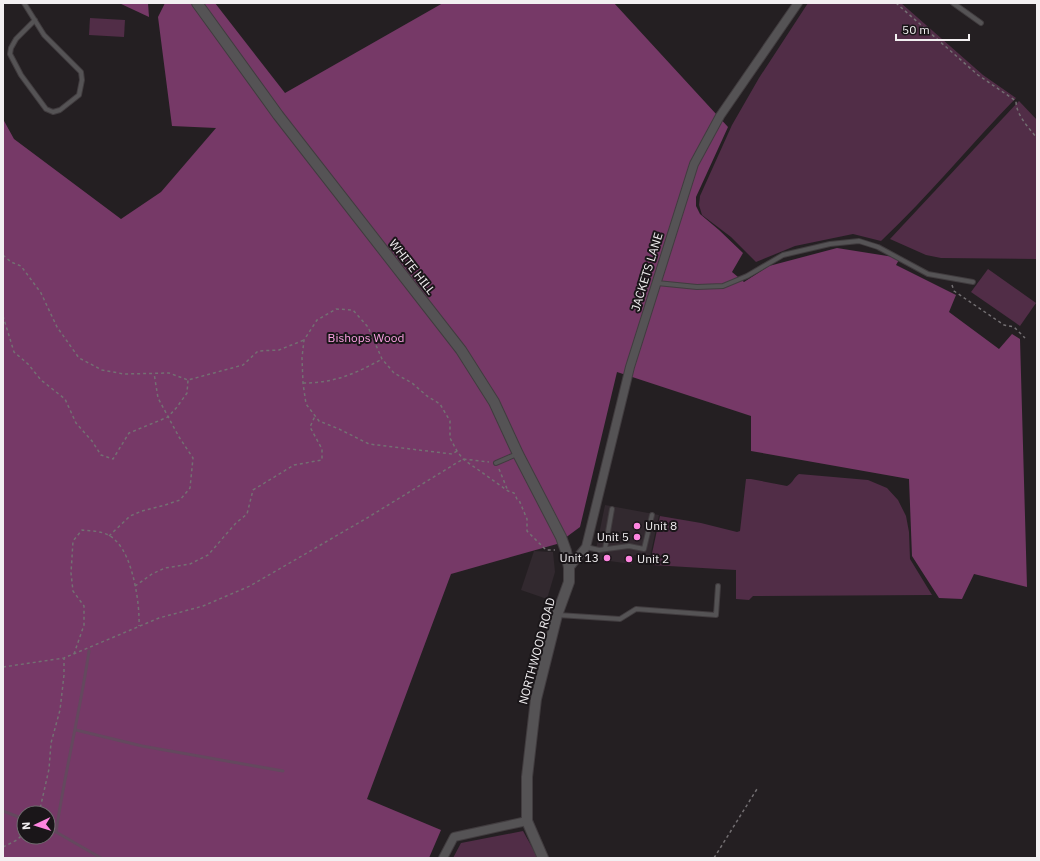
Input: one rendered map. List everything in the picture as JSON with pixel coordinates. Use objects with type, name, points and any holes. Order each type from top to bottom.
[{"type":"street","name":"WHITE HILL","points":[[197,3],[278,115],[461,350],[494,402],[518,454],[561,537],[569,568]]},
{"type":"street","name":"JACKETS LANE","points":[[569,568],[586,547],[630,367],[694,164],[720,116],[798,3]]},
{"type":"street","name":"NORTHWOOD ROAD","points":[[543,858],[527,821],[527,777],[536,699],[557,615],[569,582],[569,568]]},
{"type":"street","points":[[443,858],[454,837],[527,821]]},
{"type":"lane","points":[[24,3],[35,20],[44,35],[81,72],[82,80],[79,95],[60,110],[53,112],[46,109],[41,103],[21,76],[10,54],[11,48],[16,39],[35,20]]},
{"type":"lane","points":[[953,3],[981,23]]},
{"type":"lane","points":[[656,283],[697,287],[723,286],[747,276],[783,255],[830,244],[859,241],[878,247],[928,274],[973,282]]},
{"type":"lane","points":[[496,463],[518,454]]},
{"type":"lane","points":[[605,549],[612,509]]},
{"type":"lane","points":[[586,547],[599,550],[629,546],[644,549],[652,515]]},
{"type":"lane","points":[[557,615],[620,619],[636,609],[716,616],[718,586]]},
{"type":"path","points":[[896,3],[978,75],[1016,101],[1016,107],[1022,119],[1037,138]]},
{"type":"path","points":[[3,255],[11,262],[21,266],[41,292],[57,327],[79,358],[102,370],[124,374],[168,373],[188,380],[243,365],[258,351],[279,350],[304,340]]},
{"type":"path","points":[[950,278],[954,291],[1004,325],[1014,327],[1025,338]]},
{"type":"path","points":[[457,451],[452,454],[369,444],[319,421],[306,404],[302,358],[304,340],[317,320],[336,309],[353,310],[368,327],[382,358],[394,373],[412,383],[427,396],[440,404],[450,421],[450,438],[457,451],[463,458],[508,491],[514,493],[519,500],[527,519],[527,531],[546,550],[558,550],[565,548]]},
{"type":"path","points":[[3,316],[14,352],[28,364],[41,380],[65,399],[76,423],[92,441],[101,456],[114,459],[129,434],[168,417],[187,393],[188,380]]},
{"type":"path","points":[[303,383],[328,381],[347,376],[382,358]]},
{"type":"path","points":[[109,536],[130,516],[142,510],[180,500],[190,488],[193,458],[158,398],[154,373]]},
{"type":"path","points":[[135,586],[152,574],[165,568],[190,564],[208,555],[236,523],[247,514],[253,490],[294,465],[322,460],[322,449],[310,427],[315,416]]},
{"type":"path","points":[[3,667],[64,658],[159,618],[203,606],[250,586],[367,518],[463,458],[496,463],[508,491]]},
{"type":"path","points":[[74,654],[84,625],[84,606],[73,590],[71,573],[73,541],[82,530],[102,532],[117,541],[129,562],[140,613],[139,627]]},
{"type":"path","points":[[41,805],[50,769],[51,743],[60,710],[64,676],[64,658]]},
{"type":"path","points":[[714,858],[757,789]]},
{"type":"path","points":[[3,847],[16,840]]},
{"type":"shaded area","points":[[808,3],[901,3],[983,75],[1016,98],[916,206],[881,241],[853,234],[795,246],[756,262],[731,237],[702,215],[699,205],[700,196],[732,125],[759,78]]},
{"type":"shaded area","points":[[90,18],[125,20],[124,37],[89,35]]},
{"type":"shaded area","points":[[1019,101],[1037,120],[1037,259],[941,258],[926,255],[890,239]]},
{"type":"shaded area","points":[[988,269],[1036,303],[1020,326],[971,292]]},
{"type":"shaded area","points":[[799,474],[868,480],[887,488],[898,500],[906,516],[909,532],[910,559],[932,595],[753,596],[749,600],[736,599],[736,570],[652,565],[650,563],[660,516],[701,523],[737,532],[740,531],[746,479],[787,486]]},
{"type":"shaded area","points":[[605,505],[659,515],[650,557],[634,555],[632,564],[594,559]]},
{"type":"shaded area","points":[[534,551],[553,552],[555,572],[547,599],[521,590]]},
{"type":"shaded area","points":[[523,831],[538,858],[453,858],[461,843]]},
{"type":"green space","points":[[119,3],[148,3],[149,17]]},
{"type":"green space","name":"Bishops Wood","points":[[165,3],[215,3],[285,93],[443,3],[614,3],[728,127],[696,197],[696,206],[700,214],[743,253],[732,272],[744,282],[769,266],[837,248],[900,258],[896,265],[956,295],[949,312],[999,349],[1012,334],[1020,339],[1027,587],[974,574],[962,599],[939,598],[912,556],[909,479],[751,451],[751,416],[617,372],[580,527],[557,544],[451,574],[367,799],[441,830],[429,858],[3,858],[3,119],[14,139],[121,219],[161,192],[216,128],[172,126],[158,17]]},
{"type":"waterway","points":[[56,832],[89,651]]},
{"type":"waterway","points":[[76,730],[142,746],[283,771]]},
{"type":"waterway","points":[[3,811],[16,816]]},
{"type":"waterway","points":[[56,832],[101,858]]},
{"type":"place","name":"Unit 8","points":[[637,526]]},
{"type":"place","name":"Unit 5","points":[[637,537]]},
{"type":"place","name":"Unit 13","points":[[607,558]]},
{"type":"place","name":"Unit 2","points":[[629,559]]}]
